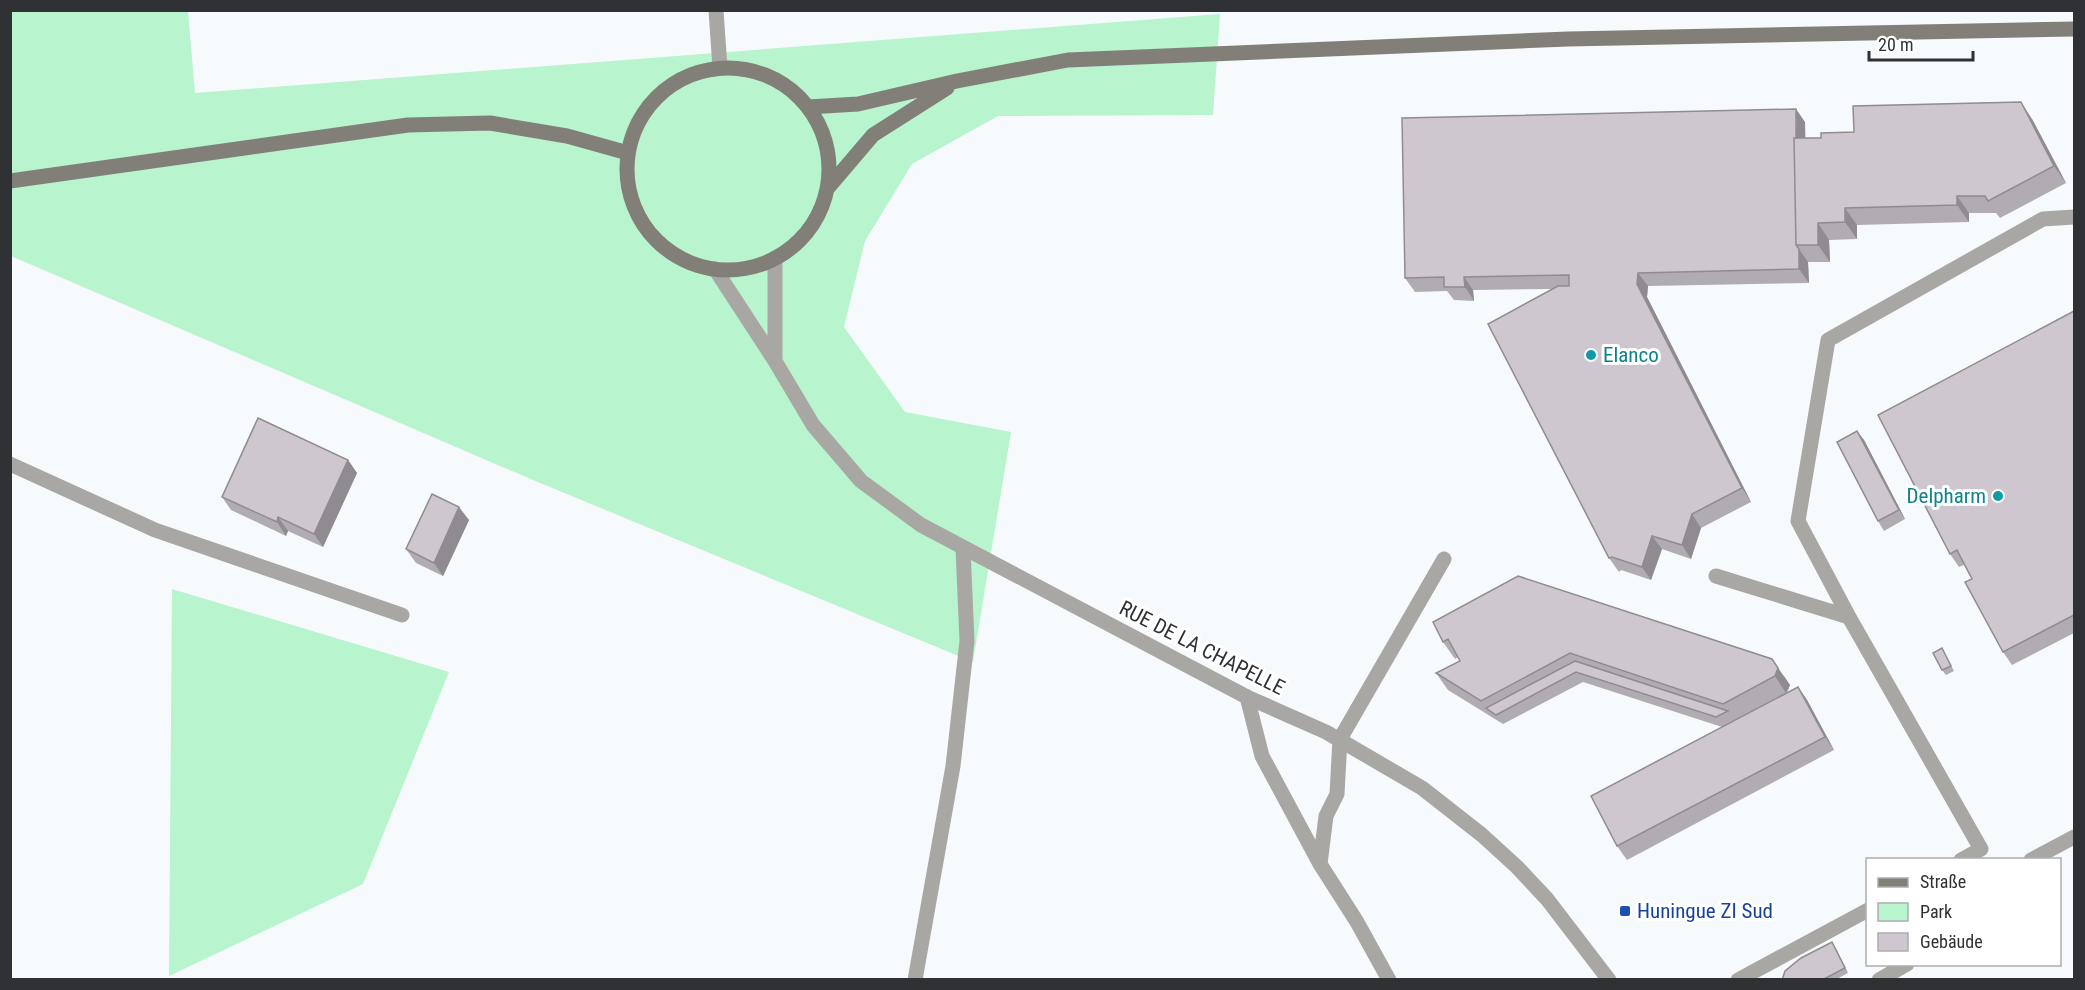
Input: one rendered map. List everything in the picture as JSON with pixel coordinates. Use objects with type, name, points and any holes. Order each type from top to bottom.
[{"type":"main road","points":[[808,107],[858,104],[957,81],[1068,60],[1568,39],[2074,29]]},
{"type":"main road","points":[[720,68],[752,70],[783,84],[808,107],[827,146],[827,189],[820,211],[809,230],[793,246],[775,258],[745,268],[715,269],[684,261],[657,242],[638,216],[627,186],[627,153],[638,121],[659,94],[687,76],[720,68]]},
{"type":"main road","points":[[827,189],[873,135],[957,81]]},
{"type":"main road","points":[[10,181],[408,125],[490,123],[567,136],[627,153]]},
{"type":"street","points":[[716,10],[720,68]]},
{"type":"street","points":[[1969,858],[1984,854],[1849,616],[1798,520],[1828,340],[2043,219],[2074,218]]},
{"type":"street","points":[[775,258],[775,361]]},
{"type":"street","name":"RUE DE LA CHAPELLE","points":[[715,269],[775,361],[813,425],[861,481],[921,525],[963,548],[1247,697],[1340,739],[1422,788],[1482,835],[1517,867],[1546,899],[1609,980]]},
{"type":"street","points":[[10,464],[155,531],[402,615]]},
{"type":"street","points":[[915,980],[953,765],[967,641],[963,548]]},
{"type":"street","points":[[1320,864],[1326,816],[1337,794],[1340,739],[1444,559]]},
{"type":"street","points":[[1716,576],[1849,616]]},
{"type":"street","points":[[1247,697],[1262,756],[1320,864],[1357,922],[1389,980]]},
{"type":"street","points":[[2035,858],[2074,837]]},
{"type":"street","points":[[1738,980],[1866,911]]},
{"type":"street","points":[[1879,980],[1904,966]]},
{"type":"green space","points":[[11,11],[188,11],[195,93],[1220,14],[1213,115],[998,116],[912,164],[865,241],[844,327],[905,412],[1011,432],[973,662],[533,480],[11,256]]},
{"type":"green space","points":[[172,589],[449,672],[363,884],[169,976]]},
{"type":"building","points":[[2021,102],[2054,166],[1988,201],[1985,196],[1957,196],[1957,205],[1845,208],[1845,222],[1818,223],[1818,245],[1796,245],[1794,138],[1821,138],[1821,133],[1854,132],[1853,106]]},
{"type":"building","name":"Elanco","points":[[1796,109],[1796,138],[1794,138],[1796,245],[1799,249],[1799,269],[1638,273],[1637,284],[1742,488],[1692,514],[1682,545],[1652,536],[1642,567],[1609,558],[1488,324],[1558,286],[1569,286],[1569,275],[1464,277],[1465,287],[1444,287],[1444,277],[1405,278],[1402,118]]},
{"type":"building","name":"Delpharm","points":[[2074,311],[2074,615],[2003,652],[1965,582],[1972,579],[1957,550],[1950,554],[1878,415]]},
{"type":"building","points":[[258,418],[348,460],[314,534],[278,517],[277,522],[222,497]]},
{"type":"building","points":[[1857,431],[1899,510],[1878,521],[1837,442]]},
{"type":"building","points":[[432,494],[459,507],[434,563],[406,549]]},
{"type":"building","points":[[1518,576],[1772,659],[1778,668],[1775,676],[1723,704],[1570,653],[1481,701],[1436,673],[1460,661],[1448,639],[1443,642],[1433,622]]},
{"type":"building","points":[[1942,648],[1951,666],[1942,670],[1933,653]]},
{"type":"building","points":[[1575,661],[1728,711],[1716,717],[1576,672],[1496,715],[1486,708]]},
{"type":"building","points":[[1798,687],[1825,737],[1617,846],[1591,796]]},
{"type":"building","points":[[1832,942],[1845,968],[1822,980],[1782,980],[1785,971],[1801,958]]},
{"type":"place","name":"Elanco","points":[[1591,355]]},
{"type":"place","name":"Delpharm","points":[[1998,496]]},
{"type":"place","name":"Huningue ZI Sud","points":[[1625,911]]}]
